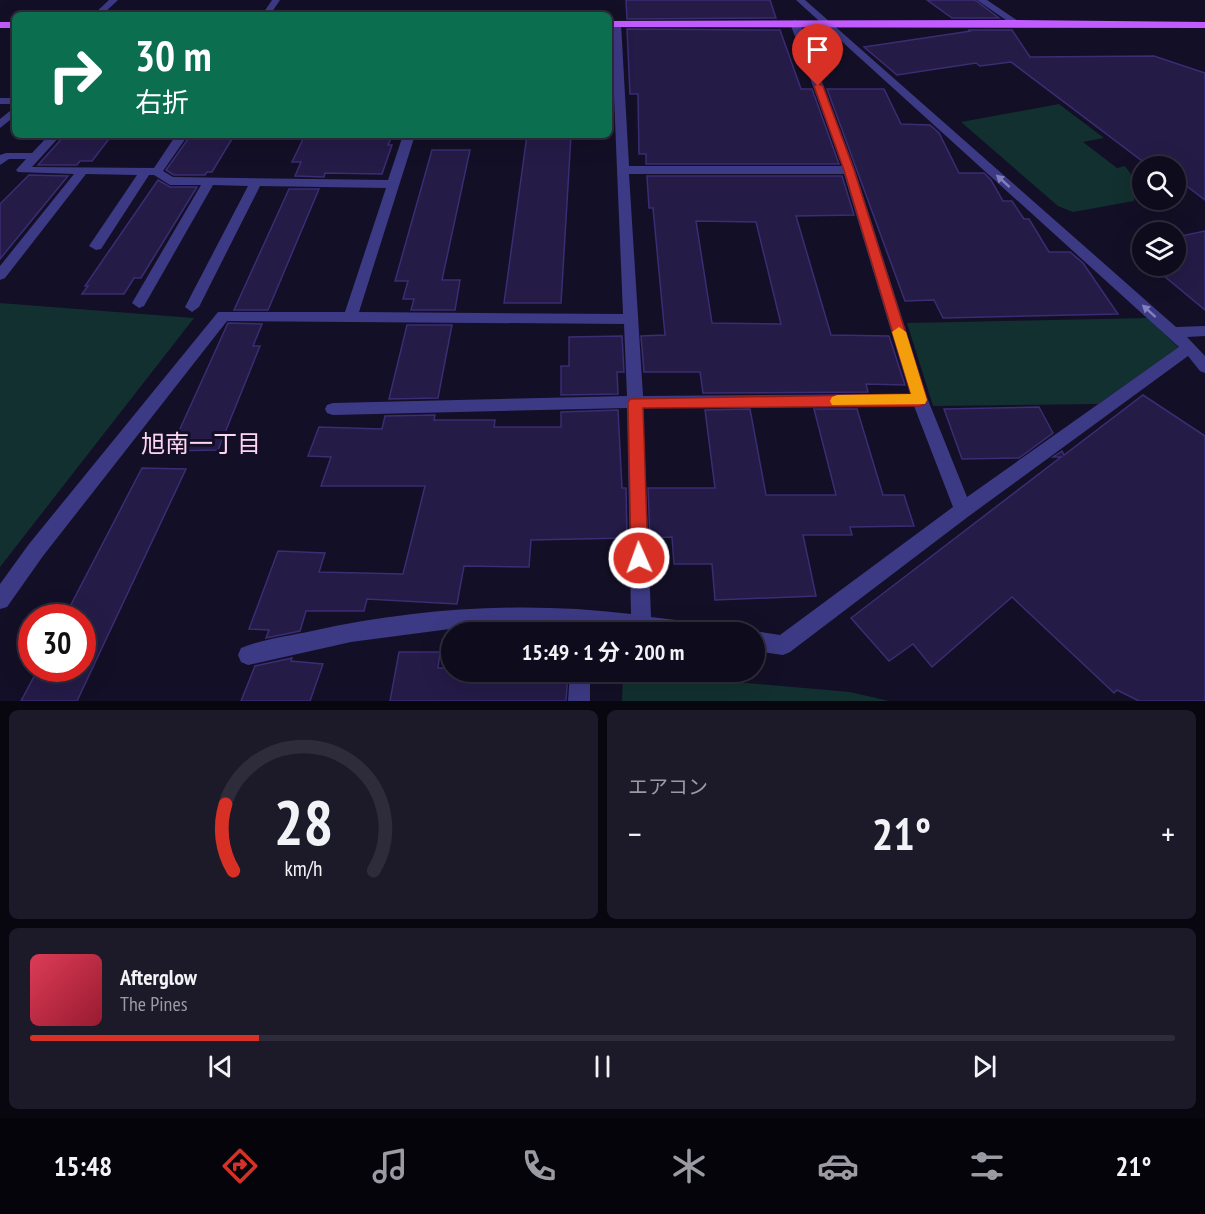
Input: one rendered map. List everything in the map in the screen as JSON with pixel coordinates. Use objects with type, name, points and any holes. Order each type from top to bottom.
[{"type":"main road","points":[[613,24],[1205,25]]},
{"type":"street","points":[[100,12],[114,0]]},
{"type":"street","points":[[800,0],[1189,347],[1205,367]]},
{"type":"street","points":[[981,0],[1016,23]]},
{"type":"street","points":[[795,23],[849,170],[920,400],[963,510]]},
{"type":"street","points":[[613,24],[635,403],[641,622]]},
{"type":"street","points":[[0,125],[11,102]]},
{"type":"street","points":[[52,138],[22,170],[151,171],[170,181],[393,184]]},
{"type":"street","points":[[96,246],[151,171],[179,138]]},
{"type":"street","points":[[350,318],[408,138]]},
{"type":"street","points":[[0,162],[6,156],[36,156]]},
{"type":"street","points":[[622,170],[849,170]]},
{"type":"street","points":[[0,275],[83,171]]},
{"type":"street","points":[[139,303],[209,182]]},
{"type":"street","points":[[192,307],[256,182]]},
{"type":"street","points":[[0,600],[36,550],[223,316],[630,319]]},
{"type":"street","points":[[1172,332],[1205,331]]},
{"type":"street","points":[[765,643],[783,645],[963,510],[1189,347]]},
{"type":"street","points":[[333,409],[518,403],[920,400]]},
{"type":"street","points":[[248,655],[351,632],[465,617],[530,622]]},
{"type":"street","points":[[579,701],[580,682]]},
{"type":"green space","points":[[1059,104],[1104,138],[1083,142],[1117,168],[1125,166],[1132,176],[1132,201],[1073,212],[1058,206],[961,122]]},
{"type":"green space","points":[[0,303],[194,318],[0,567]]},
{"type":"green space","points":[[1148,318],[1179,348],[1098,404],[933,406],[907,323]]},
{"type":"green space","points":[[623,682],[736,682],[850,692],[889,701],[622,701]]},
{"type":"building","points":[[626,0],[770,0],[776,18],[627,19]]},
{"type":"building","points":[[927,0],[975,0],[999,18],[952,18]]},
{"type":"building","points":[[627,29],[780,30],[801,89],[812,89],[839,164],[646,164],[646,154],[639,154],[638,94],[630,94]]},
{"type":"building","points":[[968,30],[1012,30],[1030,57],[1154,56],[1205,73],[1205,200],[1186,186],[1186,156],[1136,156],[1011,62],[980,66],[976,63],[897,75],[864,47],[971,31]]},
{"type":"building","points":[[827,89],[884,89],[901,124],[930,125],[939,133],[959,173],[984,173],[991,180],[1003,201],[1012,201],[1024,219],[1029,219],[1049,252],[1070,252],[1083,263],[1118,314],[943,318],[934,300],[905,301]]},
{"type":"building","points":[[62,138],[110,138],[92,161],[80,161],[77,165],[38,165]]},
{"type":"building","points":[[304,138],[391,138],[388,145],[392,145],[382,174],[325,173],[324,177],[295,176],[301,162],[292,162]]},
{"type":"building","points":[[527,138],[571,138],[561,303],[504,303]]},
{"type":"building","points":[[188,139],[232,139],[212,172],[207,172],[205,175],[174,175],[166,170]]},
{"type":"building","points":[[432,150],[470,150],[442,280],[460,280],[455,310],[411,310],[414,299],[403,299],[408,281],[395,281]]},
{"type":"building","points":[[29,175],[68,176],[0,259],[0,204]]},
{"type":"building","points":[[647,176],[842,176],[854,215],[796,216],[831,335],[889,336],[905,385],[866,384],[868,392],[703,393],[700,372],[644,372],[641,336],[665,335],[653,208],[649,208]],"holes":[[[696,221],[756,222],[781,324],[712,323]]]},
{"type":"building","points":[[158,180],[170,187],[197,187],[141,278],[134,278],[124,294],[82,294],[88,286],[85,286]]},
{"type":"building","points":[[289,189],[319,189],[268,310],[234,310]]},
{"type":"building","points":[[1205,231],[1205,310],[1164,276],[1186,276],[1186,235]]},
{"type":"building","points":[[228,323],[262,324],[253,346],[260,346],[218,450],[170,451]]},
{"type":"building","points":[[407,325],[452,325],[438,398],[389,399]]},
{"type":"building","points":[[622,336],[624,372],[617,372],[618,394],[561,395],[561,366],[569,366],[569,337]]},
{"type":"building","points":[[1143,395],[1205,436],[1205,701],[1139,701],[1117,690],[1114,693],[1012,597],[932,667],[913,644],[889,661],[851,618],[1061,457],[1053,457],[1062,451],[1064,455]]},
{"type":"building","points":[[1039,407],[1053,433],[1019,458],[962,459],[944,409]]},
{"type":"building","points":[[750,409],[766,495],[836,495],[814,409],[857,409],[883,495],[904,495],[914,526],[850,527],[852,535],[803,535],[816,596],[715,600],[712,564],[674,564],[672,537],[650,538],[648,488],[715,488],[705,410]]},
{"type":"building","points":[[618,410],[622,488],[626,488],[627,538],[531,540],[529,567],[464,566],[457,604],[367,599],[364,611],[306,611],[300,631],[266,638],[269,630],[249,629],[278,551],[325,553],[319,572],[403,574],[425,486],[321,486],[331,457],[308,456],[319,427],[382,429],[385,416],[435,415],[434,420],[495,420],[494,427],[561,427],[561,412]]},
{"type":"building","points":[[142,468],[186,469],[96,661],[96,604],[71,604]]},
{"type":"building","points":[[399,652],[440,652],[438,668],[441,668],[441,682],[567,682],[566,701],[390,701]]},
{"type":"building","points":[[292,658],[291,661],[323,664],[310,701],[241,701],[255,666]]},
{"type":"building","points":[[31,682],[86,682],[77,701],[21,701]]},
{"type":"slow traffic","points":[[837,401],[920,400],[899,332]]},
{"type":"district","name":"旭南一丁目","points":[[201,444]]},
{"type":"route","points":[[639,558],[635,403],[920,400],[849,170],[818,86]]}]
